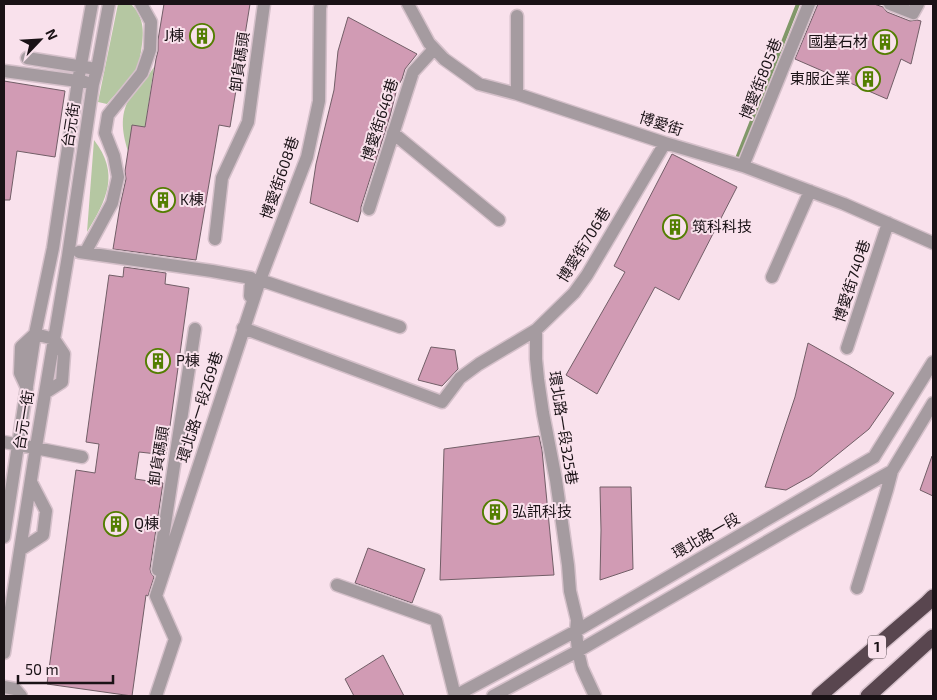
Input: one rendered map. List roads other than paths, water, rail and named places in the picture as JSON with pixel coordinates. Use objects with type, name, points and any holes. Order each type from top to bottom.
[{"type":"highway","name":"1","points":[[819,696],[933,597]]},
{"type":"highway","name":"1","points":[[868,696],[933,637]]},
{"type":"street","name":"台元街","points":[[53,248],[78,81],[92,4]]},
{"type":"street","name":"台元街","points":[[69,251],[93,84],[109,4]]},
{"type":"street","points":[[85,253],[112,203],[118,177],[114,156],[105,133],[108,114],[142,73],[150,50],[151,22],[141,4]]},
{"type":"street","name":"卸貨碼頭","points":[[215,239],[222,178],[248,122],[264,4]]},
{"type":"street","name":"博愛街608巷","points":[[243,328],[307,157],[319,101],[321,4]]},
{"type":"street","name":"博愛街","points":[[408,4],[428,43],[444,59],[478,84],[518,94],[665,143],[743,166],[810,191],[933,243]]},
{"type":"street","name":"博愛街805巷","points":[[743,166],[809,4]]},
{"type":"street","points":[[890,4],[913,13],[918,4]]},
{"type":"street","points":[[517,16],[518,94]]},
{"type":"street","name":"博愛街646巷","points":[[369,209],[413,72],[434,49]]},
{"type":"street","points":[[28,58],[97,69]]},
{"type":"street","points":[[4,70],[93,84]]},
{"type":"street","points":[[88,120],[106,123]]},
{"type":"street","points":[[393,133],[499,220]]},
{"type":"street","name":"博愛街706巷","points":[[243,328],[442,402],[460,378],[479,364],[536,330],[574,293],[587,276],[665,143]]},
{"type":"street","points":[[772,277],[810,191]]},
{"type":"street","name":"博愛街740巷","points":[[847,348],[888,223]]},
{"type":"street","points":[[54,339],[35,334],[53,248],[251,278],[248,314]]},
{"type":"street","name":"台元一街","points":[[4,653],[9,586],[20,550],[69,251]]},
{"type":"street","points":[[260,280],[400,327]]},
{"type":"street","name":"環北路一段269巷","points":[[156,696],[174,639],[156,596],[243,328]]},
{"type":"street","name":"卸貨碼頭","points":[[159,587],[156,584],[195,329]]},
{"type":"street","name":"環北路一段325巷","points":[[536,330],[538,379],[556,480],[570,591],[577,620],[578,650],[582,668],[595,696]]},
{"type":"street","name":"台元一街","points":[[4,537],[27,388],[20,373],[21,348],[35,334]]},
{"type":"street","name":"環北路一段","points":[[455,696],[576,631],[874,457],[933,362]]},
{"type":"street","points":[[857,588],[892,471],[933,402]]},
{"type":"street","points":[[4,442],[82,457]]},
{"type":"street","points":[[493,696],[578,650],[892,471]]},
{"type":"street","points":[[20,550],[43,535],[46,511],[30,482]]},
{"type":"street","points":[[337,585],[436,620],[455,696]]},
{"type":"street","points":[[4,689],[12,696]]},
{"type":"street","points":[[4,689],[15,689],[21,696]]},
{"type":"waterway","points":[[738,156],[798,4]]},
{"type":"place","name":"J棟","points":[[202,36]]},
{"type":"place","name":"國基石材","points":[[885,42]]},
{"type":"place","name":"東服企業","points":[[868,79]]},
{"type":"place","name":"K棟","points":[[163,200]]},
{"type":"place","name":"筑科科技","points":[[675,227]]},
{"type":"place","name":"P棟","points":[[158,361]]},
{"type":"place","name":"弘訊科技","points":[[495,512]]},
{"type":"place","name":"Q棟","points":[[116,524]]}]
